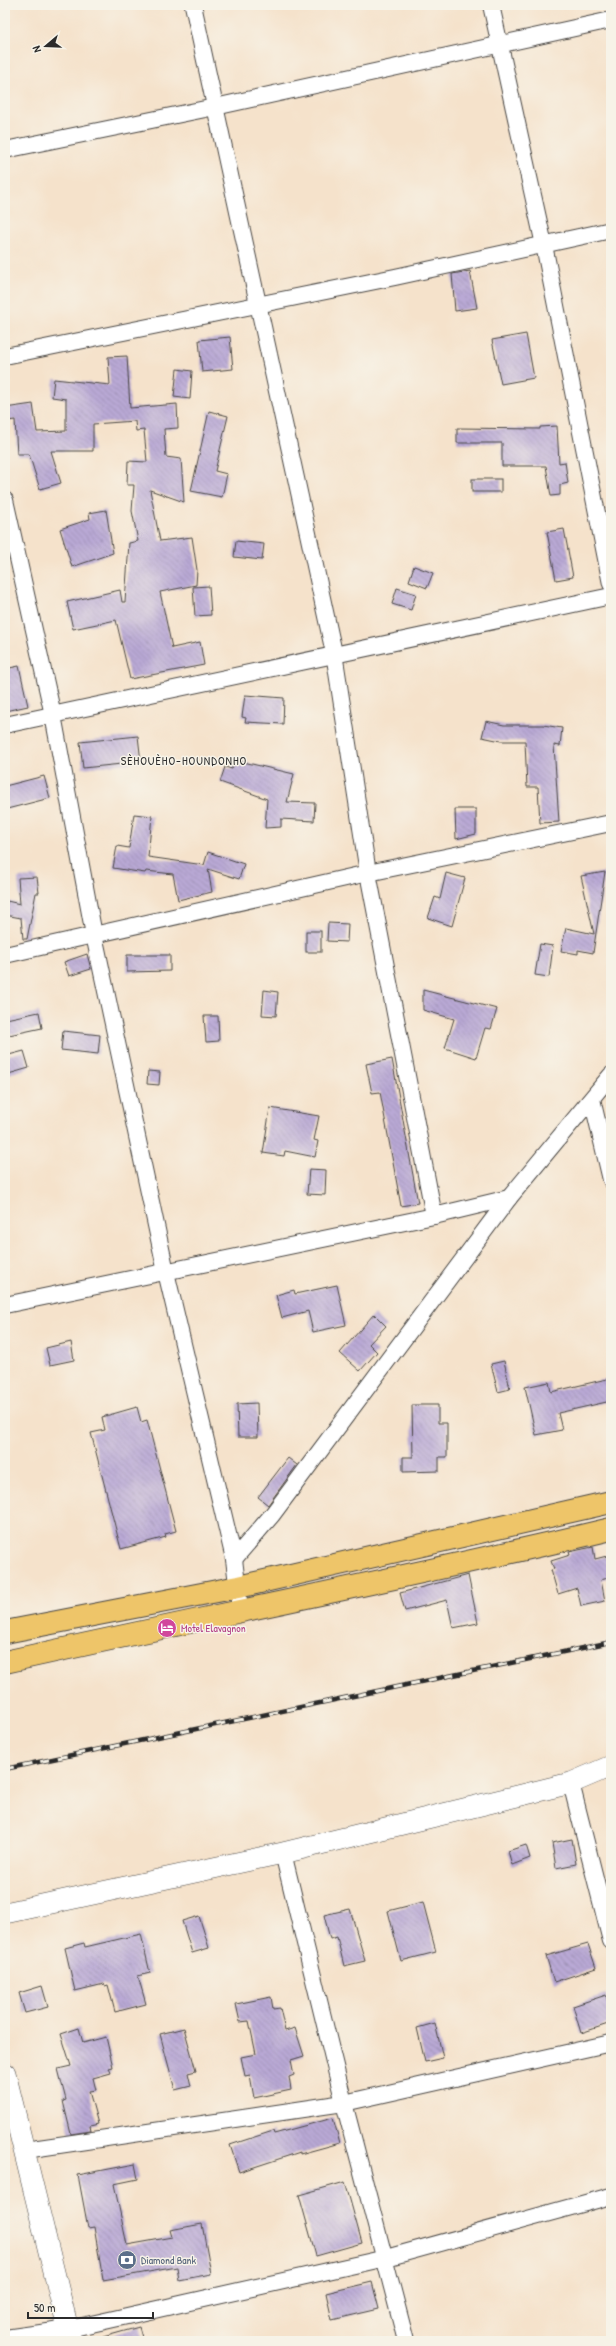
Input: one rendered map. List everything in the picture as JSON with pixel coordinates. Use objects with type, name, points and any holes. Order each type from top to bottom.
[{"type":"highway","points":[[5,1632],[238,1587],[611,1502]]},
{"type":"highway","points":[[5,1662],[240,1609],[495,1556],[611,1528]]},
{"type":"highway","points":[[488,1530],[495,1556]]},
{"type":"street","points":[[193,5],[334,653],[368,874],[434,1216]]},
{"type":"street","points":[[492,5],[544,245],[611,584]]},
{"type":"street","points":[[5,150],[215,107],[500,43],[611,20]]},
{"type":"street","points":[[5,356],[611,230]]},
{"type":"street","points":[[5,500],[53,715],[94,935],[166,1272],[234,1559],[240,1609]]},
{"type":"street","points":[[5,725],[334,653],[611,596]]},
{"type":"street","points":[[5,955],[368,874],[611,823]]},
{"type":"street","points":[[234,1559],[272,1515],[509,1198],[611,1075]]},
{"type":"street","points":[[592,1099],[611,1180]]},
{"type":"street","points":[[5,1305],[434,1216],[509,1198]]},
{"type":"street","points":[[5,1913],[283,1853],[571,1783],[611,1766]]},
{"type":"street","points":[[571,1783],[611,1941]]},
{"type":"street","points":[[283,1853],[344,2103],[386,2258],[406,2341]]},
{"type":"street","points":[[24,2150],[344,2103],[611,2043]]},
{"type":"street","points":[[5,2073],[70,2335]]},
{"type":"street","points":[[5,2338],[70,2335],[386,2258],[611,2196]]},
{"type":"building","points":[[470,271],[477,308],[455,311],[452,274]]},
{"type":"building","points":[[526,334],[534,378],[501,384],[492,340]]},
{"type":"building","points":[[230,337],[233,369],[202,372],[199,340]]},
{"type":"building","points":[[127,356],[130,408],[177,404],[178,428],[164,429],[166,457],[181,459],[184,502],[150,490],[160,541],[192,537],[197,570],[196,585],[160,592],[172,648],[200,642],[204,665],[130,679],[116,620],[73,629],[67,602],[120,590],[122,602],[125,602],[129,543],[138,541],[132,511],[134,485],[127,485],[128,461],[147,462],[144,430],[136,431],[135,421],[93,424],[93,451],[51,451],[61,483],[40,489],[29,454],[17,454],[15,420],[7,421],[5,408],[33,404],[37,432],[66,431],[66,399],[52,397],[54,379],[110,385],[108,357]]},
{"type":"building","points":[[177,369],[192,371],[190,399],[174,397]]},
{"type":"building","points":[[209,411],[228,416],[215,471],[227,474],[222,497],[191,491]]},
{"type":"building","points":[[557,426],[559,463],[565,462],[568,483],[560,485],[560,495],[551,496],[546,466],[502,466],[502,443],[457,443],[457,428],[540,429],[540,427]]},
{"type":"building","points":[[472,479],[501,479],[501,492],[472,492]]},
{"type":"building","points":[[106,510],[113,553],[72,567],[60,529],[90,519],[89,513]]},
{"type":"building","points":[[564,529],[573,577],[556,580],[547,532]]},
{"type":"building","points":[[236,541],[264,544],[262,560],[234,557]]},
{"type":"building","points":[[414,566],[433,573],[427,588],[409,581]]},
{"type":"building","points":[[209,586],[211,615],[195,616],[193,587]]},
{"type":"building","points":[[397,588],[416,594],[411,610],[392,604]]},
{"type":"building","points":[[19,666],[28,706],[5,711],[5,669]]},
{"type":"building","points":[[245,695],[284,698],[283,724],[245,722],[246,718],[242,717]]},
{"type":"building","points":[[486,721],[504,725],[543,725],[562,728],[560,746],[554,745],[559,822],[540,823],[538,787],[527,787],[525,741],[501,741],[482,737]]},
{"type":"building","points":[[138,736],[141,762],[83,768],[80,742]]},
{"type":"building","points":[[235,760],[294,774],[287,802],[315,803],[314,821],[281,819],[281,827],[265,828],[267,799],[220,782],[225,767],[232,769]]},
{"type":"building","points":[[44,776],[50,798],[7,809],[5,786]]},
{"type":"building","points":[[455,809],[476,809],[476,834],[456,839]]},
{"type":"building","points":[[134,814],[152,816],[148,857],[204,865],[208,852],[244,864],[239,879],[208,869],[212,892],[178,900],[173,874],[146,871],[145,873],[113,868],[117,846],[129,848]]},
{"type":"building","points":[[605,872],[593,953],[578,950],[578,954],[561,951],[566,928],[594,934],[581,876]]},
{"type":"building","points":[[446,873],[465,878],[452,926],[428,918],[435,897],[440,899]]},
{"type":"building","points":[[37,877],[39,893],[36,893],[27,939],[23,939],[21,918],[5,915],[7,901],[20,904],[18,878]]},
{"type":"building","points":[[328,923],[348,924],[347,942],[327,941]]},
{"type":"building","points":[[306,931],[321,931],[321,952],[306,952]]},
{"type":"building","points":[[540,944],[553,946],[549,977],[535,975]]},
{"type":"building","points":[[87,954],[91,969],[69,976],[64,962]]},
{"type":"building","points":[[127,955],[170,955],[170,971],[127,972]]},
{"type":"building","points":[[264,990],[278,992],[276,1016],[262,1015]]},
{"type":"building","points":[[423,990],[497,1009],[491,1029],[485,1028],[476,1058],[445,1048],[454,1019],[423,1010]]},
{"type":"building","points":[[39,1012],[42,1028],[9,1035],[6,1019]]},
{"type":"building","points":[[204,1016],[218,1016],[219,1041],[206,1042]]},
{"type":"building","points":[[63,1031],[100,1035],[98,1054],[61,1050]]},
{"type":"building","points":[[24,1051],[29,1068],[5,1075],[5,1056]]},
{"type":"building","points":[[392,1059],[418,1203],[401,1206],[380,1092],[372,1093],[366,1064]]},
{"type":"building","points":[[148,1071],[160,1072],[159,1085],[147,1084]]},
{"type":"building","points":[[270,1108],[319,1116],[314,1140],[318,1141],[315,1157],[285,1151],[284,1156],[263,1153]]},
{"type":"building","points":[[309,1169],[326,1170],[325,1195],[307,1194]]},
{"type":"building","points":[[337,1285],[346,1325],[313,1332],[308,1311],[282,1318],[276,1295],[294,1290],[295,1294]]},
{"type":"building","points":[[374,1314],[386,1326],[369,1344],[377,1352],[360,1371],[340,1353]]},
{"type":"building","points":[[71,1342],[74,1360],[50,1365],[46,1348]]},
{"type":"building","points":[[504,1361],[510,1389],[498,1392],[491,1364]]},
{"type":"building","points":[[611,1378],[611,1401],[558,1413],[562,1430],[536,1435],[525,1387],[549,1382],[551,1392]]},
{"type":"building","points":[[257,1403],[258,1437],[238,1437],[237,1404]]},
{"type":"building","points":[[412,1405],[438,1405],[438,1423],[447,1423],[447,1457],[439,1457],[439,1471],[403,1472],[403,1457],[413,1457]]},
{"type":"building","points":[[137,1407],[141,1422],[147,1420],[176,1531],[165,1534],[166,1537],[121,1549],[91,1433],[105,1430],[102,1417]]},
{"type":"building","points":[[288,1458],[297,1465],[268,1505],[258,1497]]},
{"type":"building","points":[[593,1547],[595,1559],[611,1555],[611,1577],[601,1580],[605,1601],[581,1606],[577,1588],[558,1594],[551,1570],[554,1569],[551,1561],[570,1555],[569,1552]]},
{"type":"building","points":[[468,1575],[478,1623],[453,1628],[447,1600],[405,1611],[400,1593]]},
{"type":"building","points":[[572,1839],[576,1864],[556,1868],[552,1843]]},
{"type":"building","points":[[526,1845],[530,1858],[512,1865],[508,1851]]},
{"type":"building","points":[[423,1902],[436,1952],[401,1961],[388,1911]]},
{"type":"building","points":[[350,1909],[365,1961],[344,1966],[337,1937],[330,1939],[324,1915]]},
{"type":"building","points":[[199,1916],[209,1948],[192,1953],[182,1921]]},
{"type":"building","points":[[141,1934],[150,1973],[138,1976],[146,2004],[115,2012],[108,1985],[105,1986],[104,1984],[75,1991],[65,1948],[84,1943],[85,1947]]},
{"type":"building","points":[[588,1944],[596,1968],[554,1982],[546,1956]]},
{"type":"building","points":[[42,1986],[48,2007],[25,2013],[19,1993]]},
{"type":"building","points":[[606,1995],[611,2013],[611,2023],[581,2033],[573,2006]]},
{"type":"building","points":[[271,1997],[273,2009],[280,2008],[285,2031],[295,2028],[304,2056],[291,2060],[294,2075],[289,2077],[291,2090],[254,2098],[250,2075],[245,2076],[241,2057],[256,2054],[249,2021],[240,2022],[236,2004]]},
{"type":"building","points":[[435,2023],[443,2058],[425,2062],[417,2028]]},
{"type":"building","points":[[79,2028],[83,2043],[106,2037],[113,2067],[109,2068],[111,2073],[93,2078],[96,2090],[89,2091],[98,2124],[90,2126],[91,2131],[71,2134],[63,2101],[66,2100],[58,2069],[71,2066],[61,2034]]},
{"type":"building","points":[[184,2028],[196,2071],[188,2073],[191,2086],[175,2090],[160,2034]]},
{"type":"building","points":[[333,2118],[340,2143],[300,2154],[300,2152],[239,2172],[230,2145],[273,2131],[274,2134]]},
{"type":"building","points":[[135,2164],[138,2179],[114,2184],[127,2245],[172,2237],[170,2230],[202,2224],[211,2274],[179,2280],[177,2267],[103,2280],[94,2227],[88,2228],[78,2175]]},
{"type":"building","points":[[345,2182],[362,2243],[316,2256],[299,2195]]},
{"type":"building","points":[[372,2282],[379,2309],[332,2320],[326,2293]]},
{"type":"building","points":[[139,2327],[143,2341],[103,2341],[103,2337]]},
{"type":"railway","points":[[5,1769],[611,1642]]},
{"type":"place","name":"Motel Elavagnon","points":[[167,1628]]},
{"type":"place","name":"Diamond Bank","points":[[127,2260]]},
{"type":"district","name":"SÈHOUÈHO-HOUNDONHO","points":[[184,761]]}]
